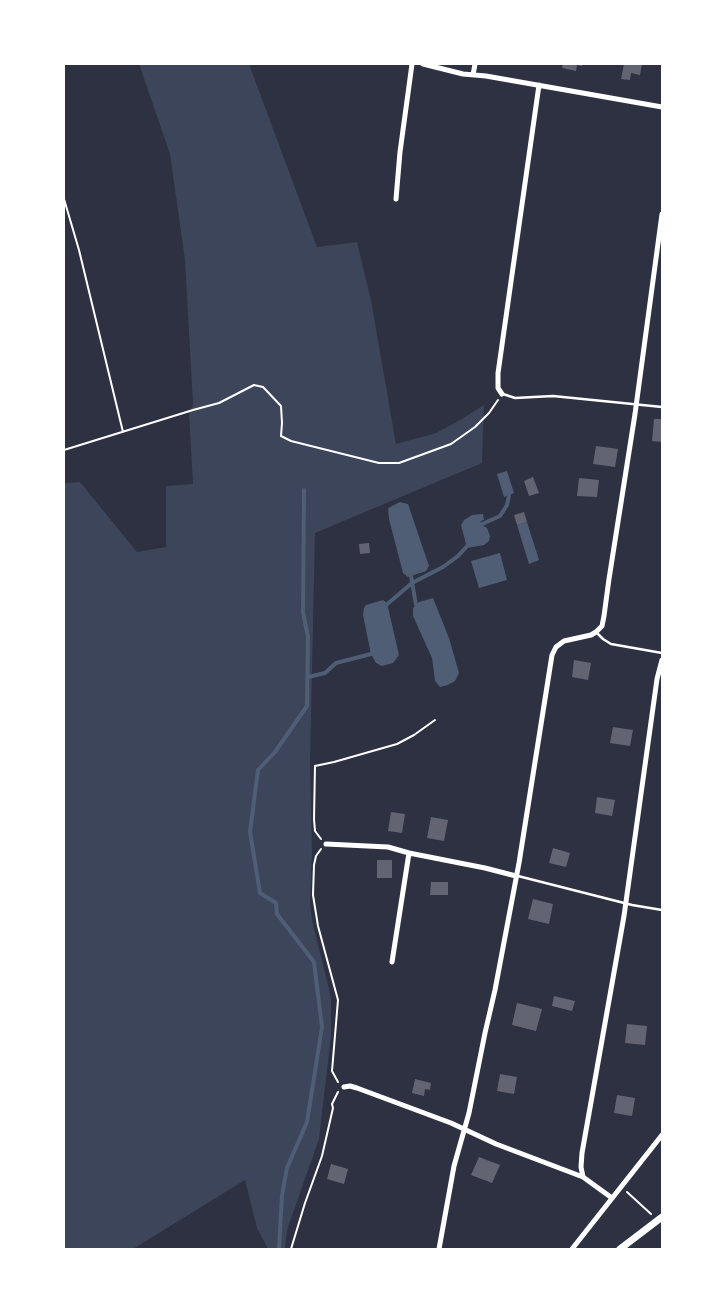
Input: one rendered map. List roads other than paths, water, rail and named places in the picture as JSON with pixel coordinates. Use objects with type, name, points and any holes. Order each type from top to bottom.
[{"type":"main road","points":[[620,1249],[662,1217]]},
{"type":"street","points":[[396,199],[400,152],[412,64]]},
{"type":"street","points":[[423,64],[450,72],[539,85],[662,107]]},
{"type":"street","points":[[474,75],[475,64]]},
{"type":"street","points":[[502,394],[498,388],[498,373],[539,85]]},
{"type":"street","points":[[439,1249],[454,1166],[465,1129],[495,990],[516,876],[552,655],[556,647],[564,641],[591,635],[602,626],[636,405],[662,214]]},
{"type":"street","points":[[583,1177],[581,1167],[582,1153],[626,903],[657,679],[662,660]]},
{"type":"street","points":[[326,844],[388,847],[516,876]]},
{"type":"street","points":[[392,962],[409,853]]},
{"type":"street","points":[[344,1087],[357,1088],[583,1177],[612,1198]]},
{"type":"street","points":[[572,1249],[662,1135]]},
{"type":"lane","points":[[502,394],[515,398],[553,396],[662,407]]},
{"type":"lane","points":[[596,632],[611,644],[662,653]]},
{"type":"lane","points":[[516,876],[662,910]]},
{"type":"waterway","points":[[279,1249],[282,1195],[287,1168],[307,1122],[322,1027],[314,962],[277,914],[276,903],[260,893],[250,832],[258,770],[275,752],[307,706],[308,637],[303,612],[304,490]]},
{"type":"waterway","points":[[479,527],[500,516],[507,505],[509,495]]},
{"type":"waterway","points":[[385,606],[412,583],[443,567],[458,556],[469,544]]},
{"type":"waterway","points":[[411,576],[416,605]]},
{"type":"waterway","points":[[308,677],[325,673],[336,663],[371,654],[374,651]]}]
